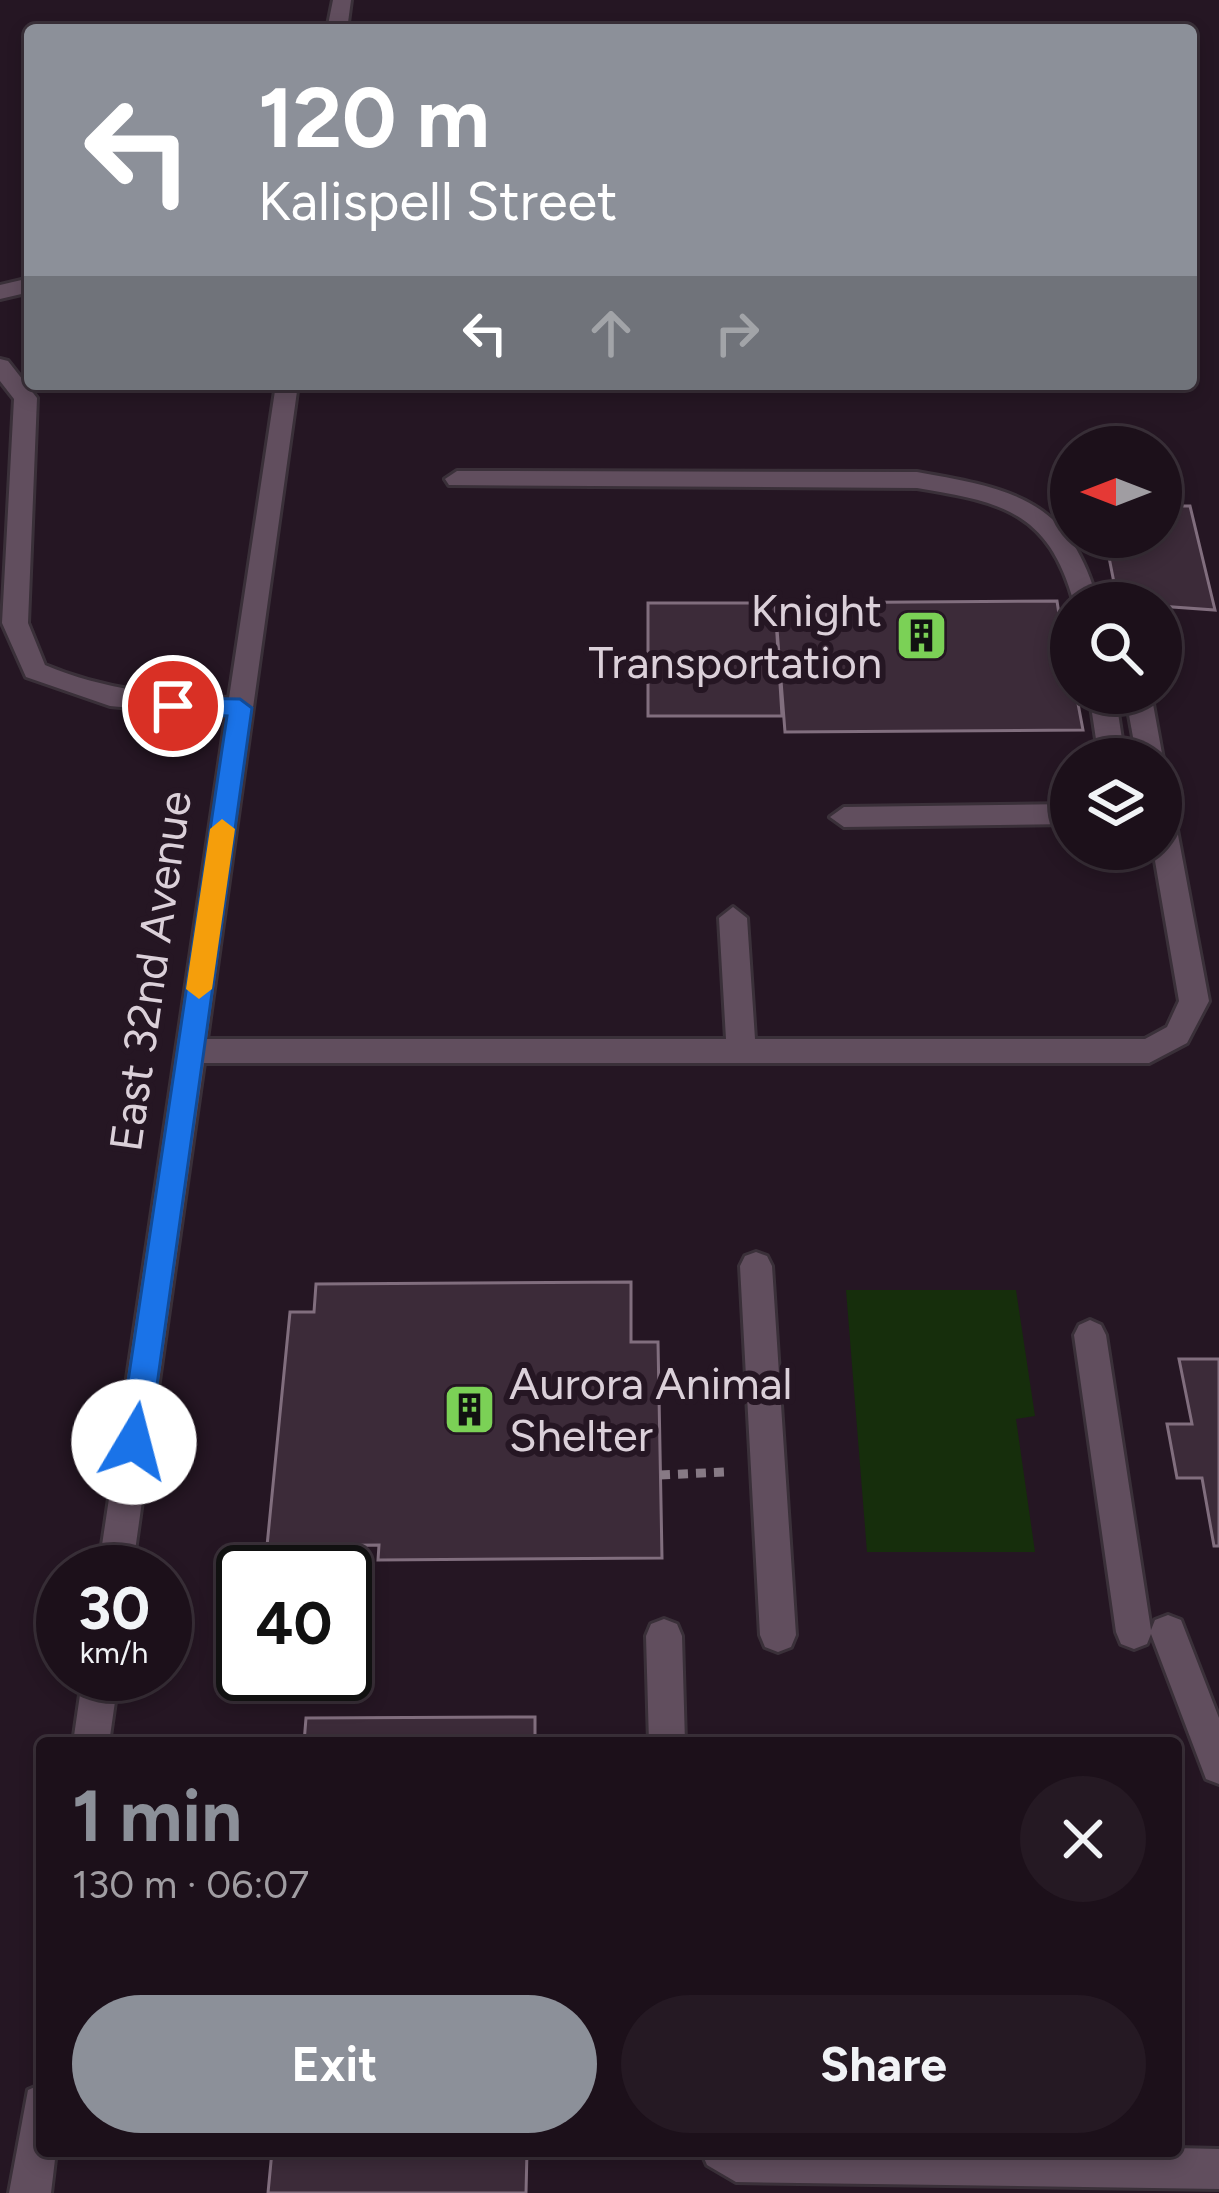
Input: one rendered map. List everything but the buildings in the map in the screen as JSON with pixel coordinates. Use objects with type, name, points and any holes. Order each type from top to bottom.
[{"type":"street","points":[[0,366],[26,398],[15,622],[35,670],[79,692],[156,706],[240,708]]},
{"type":"street","name":"East 32nd Avenue","points":[[119,1545],[285,390]]},
{"type":"street","points":[[457,479],[917,480],[974,489],[1059,528],[1083,582]]},
{"type":"street","points":[[844,817],[1050,814]]},
{"type":"street","points":[[190,1052],[1149,1052],[1177,1035],[1194,1000],[1170,870]]},
{"type":"street","points":[[733,918],[741,1052]]},
{"type":"street","points":[[756,1266],[778,1635]]},
{"type":"street","points":[[1090,1335],[1151,1633],[1219,1766]]},
{"type":"street","points":[[664,1636],[667,1737]]},
{"type":"street","points":[[92,1737],[96,1701]]},
{"type":"street","points":[[30,2193],[36,2148]]},
{"type":"street","points":[[729,2157],[736,2162],[1112,2181],[1219,2169]]},
{"type":"path","points":[[661,1475],[769,1472]]},
{"type":"green space","points":[[846,1290],[1016,1290],[1035,1416],[1016,1419],[1035,1552],[867,1552]]},
{"type":"slow traffic","points":[[199,989],[222,829]]},
{"type":"place","name":"Knight Transportation","points":[[921,636]]},
{"type":"place","name":"Aurora Animal Shelter","points":[[470,1409]]},
{"type":"route","points":[[134,1442],[240,708],[173,706]]}]
